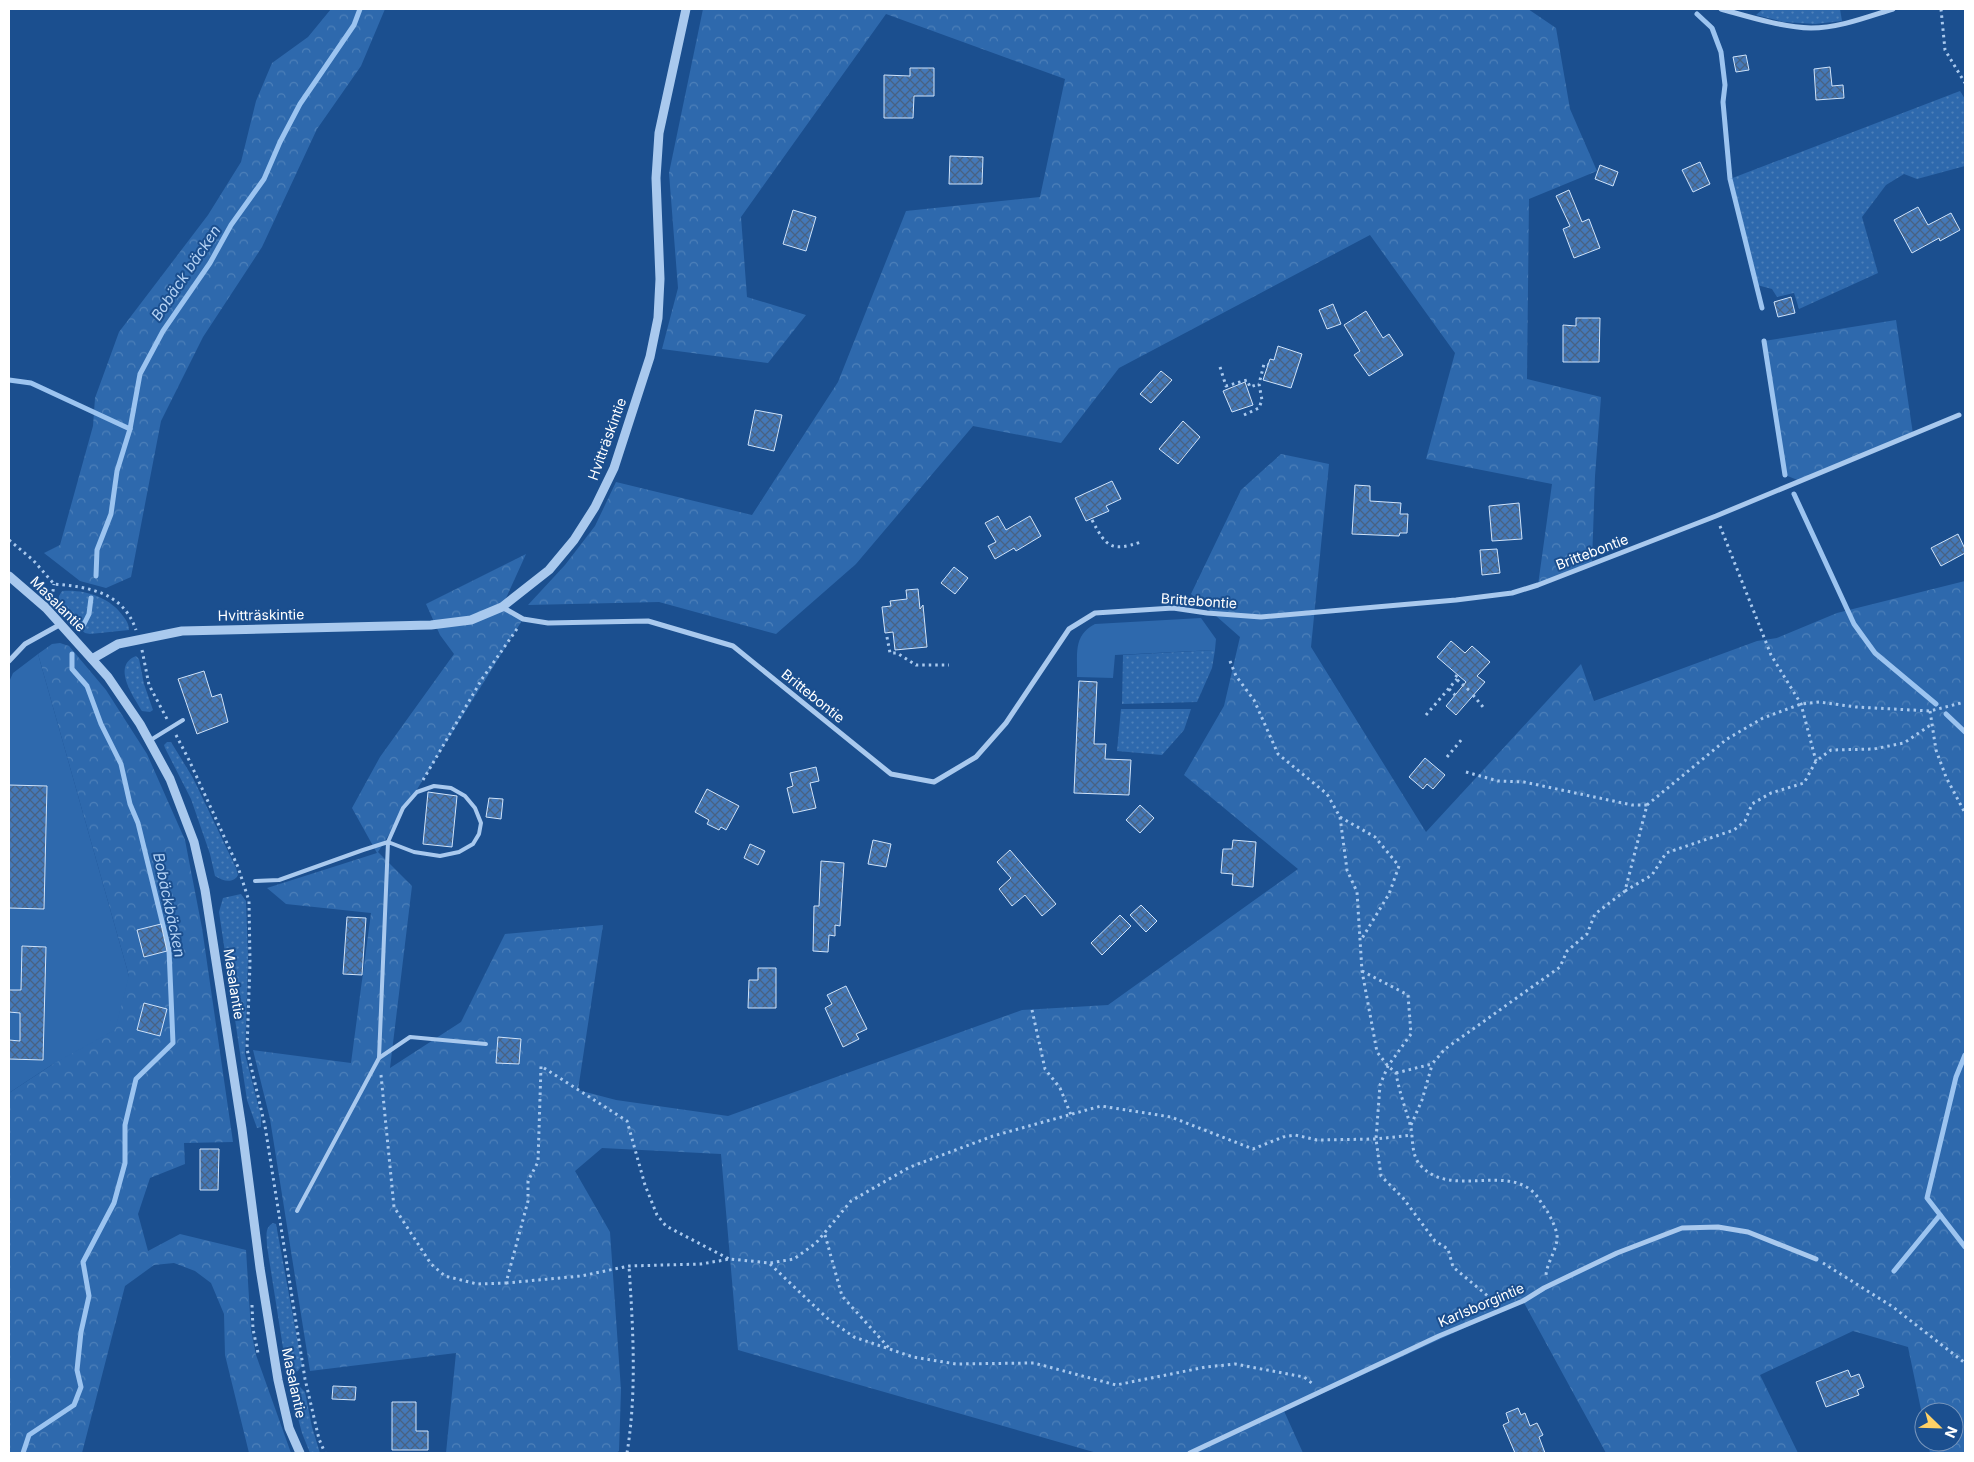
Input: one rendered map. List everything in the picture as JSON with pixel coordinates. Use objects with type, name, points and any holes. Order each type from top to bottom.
[{"type":"street","name":"Hvitträskintie","points":[[92,659],[118,644],[182,631],[431,626],[471,620],[502,607],[549,570],[574,540],[595,508],[614,468],[650,357],[658,318],[660,288],[656,178],[659,133],[686,9]]},
{"type":"street","points":[[1721,9],[1765,21],[1810,28],[1847,23],[1893,9]]},
{"type":"street","name":"Brittebontie","points":[[502,607],[523,620],[548,623],[648,621],[733,646],[890,774],[934,782],[976,757],[1006,723],[1069,629],[1095,613],[1173,608],[1207,613],[1262,617],[1456,600],[1512,593],[1538,585],[1716,516],[1959,415]]},
{"type":"street","name":"Masalantie","points":[[9,576],[46,608],[108,677],[149,741],[170,779],[194,842],[201,871],[242,1129],[259,1260],[278,1380],[290,1428],[300,1453]]},
{"type":"street","points":[[9,661],[25,644],[60,624]]},
{"type":"street","name":"Karlsborgintie","points":[[1190,1453],[1450,1330],[1523,1301],[1544,1288],[1617,1254],[1682,1228],[1718,1227],[1748,1232],[1816,1259]]},
{"type":"lane","points":[[149,741],[183,720]]},
{"type":"lane","points":[[255,881],[280,880],[388,842],[414,852],[440,856],[459,852],[472,844],[480,834],[480,823],[475,808],[465,796],[452,788],[434,786],[416,792],[403,808],[388,842],[379,1058],[296,1211]]},
{"type":"lane","points":[[379,1058],[410,1038],[486,1044]]},
{"type":"path","points":[[1942,9],[1944,50],[1965,83]]},
{"type":"path","points":[[1244,415],[1259,408],[1262,400],[1258,384],[1264,364],[1268,365]]},
{"type":"path","points":[[1220,367],[1226,386],[1247,380],[1250,387],[1258,384]]},
{"type":"path","points":[[1716,516],[1771,655],[1801,704],[1816,761]]},
{"type":"path","points":[[1092,520],[1102,540],[1114,546],[1127,546],[1141,542]]},
{"type":"path","points":[[9,540],[33,560],[54,584],[97,590],[114,599],[135,625],[140,639],[149,685],[189,760],[238,867],[249,901],[250,963],[247,1049],[266,1126],[305,1379],[319,1438],[325,1453]]},
{"type":"path","points":[[416,792],[482,679],[523,620]]},
{"type":"path","points":[[887,637],[890,653],[897,653],[916,666],[949,665]]},
{"type":"path","points":[[1230,660],[1236,676],[1254,700],[1278,754],[1327,794],[1340,817],[1347,870],[1357,892],[1362,971],[1376,1052],[1396,1073],[1399,1092],[1411,1125],[1414,1155],[1421,1167],[1434,1176],[1448,1181],[1500,1181],[1518,1184],[1535,1194],[1552,1218],[1557,1239],[1546,1268],[1544,1288]]},
{"type":"path","points":[[1426,715],[1457,677],[1470,691]]},
{"type":"path","points":[[1448,689],[1455,695]]},
{"type":"path","points":[[1474,696],[1484,707]]},
{"type":"path","points":[[1466,772],[1498,781],[1524,782],[1632,805],[1647,804],[1727,739],[1763,718],[1801,704],[1819,702],[1856,707],[1930,711],[1965,702]]},
{"type":"path","points":[[1930,711],[1936,750],[1946,777],[1965,813]]},
{"type":"path","points":[[1411,1125],[1422,1100],[1432,1064],[1445,1049],[1560,968],[1567,951],[1587,934],[1595,914],[1625,891],[1652,875],[1666,853],[1734,830],[1745,821],[1752,804],[1771,792],[1804,783],[1816,761],[1830,750],[1874,749],[1904,743],[1932,724]]},
{"type":"path","points":[[1447,757],[1462,739]]},
{"type":"path","points":[[1625,891],[1647,804]]},
{"type":"path","points":[[1340,817],[1375,837],[1399,866],[1389,894],[1360,942]]},
{"type":"path","points":[[1362,971],[1408,995],[1411,1034],[1388,1066],[1380,1086],[1376,1139],[1381,1176],[1403,1198],[1435,1241],[1448,1250],[1453,1267],[1503,1309]]},
{"type":"path","points":[[1032,1010],[1045,1069],[1060,1088],[1071,1115]]},
{"type":"path","points":[[379,1058],[394,1207],[431,1264],[445,1276],[477,1284],[580,1276],[629,1266],[701,1264],[730,1259],[770,1263],[794,1259],[825,1234],[850,1201],[910,1167],[993,1136],[1101,1106],[1171,1117],[1253,1149],[1295,1134],[1317,1140],[1376,1139],[1412,1134]]},
{"type":"path","points":[[1396,1073],[1432,1064]]},
{"type":"path","points":[[506,1283],[528,1201],[528,1181],[538,1162],[541,1066],[627,1121],[645,1185],[657,1215],[666,1226],[730,1259]]},
{"type":"path","points":[[825,1234],[842,1296],[891,1350]]},
{"type":"path","points":[[1816,1259],[1893,1306],[1965,1363]]},
{"type":"path","points":[[770,1263],[827,1318],[854,1337],[913,1357],[956,1364],[1034,1363],[1116,1385],[1206,1367],[1235,1364],[1304,1377],[1321,1391]]},
{"type":"path","points":[[627,1453],[630,1435],[634,1340],[629,1266]]},
{"type":"green space","points":[[331,9],[385,9],[361,66],[317,129],[262,247],[203,337],[161,421],[131,577],[106,588],[80,581],[44,553],[60,545],[93,426],[95,398],[119,332],[208,215],[241,162],[256,101],[272,63],[308,37]]},
{"type":"green space","points":[[703,9],[1528,9],[1556,28],[1570,109],[1597,171],[1529,199],[1527,379],[1601,397],[1595,476],[1592,563],[1538,585],[1552,484],[1426,459],[1455,353],[1370,235],[1119,368],[1061,443],[973,426],[856,564],[776,634],[659,602],[528,605],[565,565],[595,526],[616,482],[752,515],[838,382],[906,211],[1040,197],[1065,79],[886,14],[741,217],[747,297],[806,315],[768,363],[662,349],[678,288],[669,173]]},
{"type":"green space","points":[[1763,9],[1840,9],[1842,21],[1815,24],[1784,22],[1756,15]]},
{"type":"green space","points":[[1960,91],[1965,99],[1965,166],[1917,179],[1904,174],[1886,185],[1862,217],[1878,273],[1799,309],[1794,293],[1777,297],[1772,289],[1757,285],[1730,179]]},
{"type":"green space","points":[[1896,320],[1913,434],[1800,481],[1785,475],[1764,341]]},
{"type":"green space","points":[[1281,454],[1329,464],[1311,647],[1426,832],[1581,664],[1594,701],[1757,641],[1777,638],[1837,613],[1965,581],[1965,1453],[1930,1452],[1964,1452],[1964,1402],[1919,1402],[1908,1347],[1853,1331],[1760,1375],[1798,1453],[1606,1453],[1523,1301],[1284,1411],[1303,1453],[1097,1453],[738,1350],[721,1154],[602,1148],[575,1171],[610,1232],[621,1390],[619,1451],[616,1453],[446,1453],[456,1353],[310,1371],[270,1119],[253,1050],[351,1063],[371,913],[286,904],[267,888],[377,853],[352,808],[380,757],[454,654],[440,635],[426,604],[526,554],[502,607],[523,619],[378,852],[412,886],[390,1068],[461,1022],[505,934],[603,925],[578,1090],[616,1100],[728,1116],[1022,1010],[1108,1005],[1298,869],[1184,775],[1224,706],[1240,637],[1191,594],[1241,490]]},
{"type":"green space","points":[[62,591],[79,591],[104,599],[118,609],[128,624],[129,630],[85,633],[58,607],[59,596]]},
{"type":"green space","points":[[1201,618],[1216,639],[1215,650],[1115,655],[1113,678],[1077,677],[1079,640],[1095,624]]},
{"type":"green space","points":[[60,643],[69,646],[106,690],[147,754],[185,840],[202,928],[233,1142],[184,1143],[185,1164],[150,1178],[138,1214],[148,1251],[180,1234],[246,1250],[251,1330],[256,1355],[291,1453],[249,1453],[225,1355],[224,1314],[211,1283],[195,1271],[174,1263],[154,1265],[125,1286],[82,1453],[9,1453],[9,1093],[53,1064],[129,976],[38,654],[52,644]]},
{"type":"green space","points":[[1215,650],[1212,668],[1197,702],[1122,704],[1123,655]]},
{"type":"green space","points":[[38,654],[129,976],[115,1030],[53,1064],[9,1093],[9,682],[13,673]]},
{"type":"green space","points":[[136,656],[139,659],[144,684],[153,710],[150,712],[142,711],[130,690],[125,674],[125,667]]},
{"type":"green space","points":[[1121,709],[1191,709],[1184,730],[1162,755],[1117,751]]},
{"type":"green space","points":[[167,742],[171,742],[193,778],[236,868],[238,875],[231,881],[215,876],[210,854],[191,799],[165,748],[164,745]]},
{"type":"green space","points":[[241,894],[246,901],[248,957],[245,1054],[261,1116],[261,1127],[257,1128],[247,1100],[219,912],[223,898]]},
{"type":"green space","points":[[273,1223],[276,1224],[302,1365],[298,1371],[294,1372],[286,1367],[267,1246],[267,1230]]},
{"type":"green space","points":[[300,1387],[305,1392],[312,1427],[320,1453],[310,1453],[302,1433],[291,1392],[294,1388]]},
{"type":"building","points":[[1746,55],[1749,70],[1736,72],[1733,57]]},
{"type":"building","points":[[1830,67],[1832,86],[1843,85],[1844,98],[1816,100],[1814,69]]},
{"type":"building","points":[[910,68],[934,68],[934,96],[914,96],[913,118],[884,118],[884,75],[910,76]]},
{"type":"building","points":[[950,156],[983,157],[982,184],[949,184]]},
{"type":"building","points":[[1700,162],[1710,184],[1693,192],[1682,170]]},
{"type":"building","points":[[1600,165],[1618,172],[1613,186],[1595,179]]},
{"type":"building","points":[[1569,190],[1582,222],[1589,219],[1600,248],[1574,258],[1563,229],[1570,226],[1556,196]]},
{"type":"building","points":[[1918,207],[1928,225],[1951,213],[1960,230],[1940,241],[1939,238],[1912,253],[1894,220]]},
{"type":"building","points":[[793,210],[816,217],[806,251],[783,244]]},
{"type":"building","points":[[1791,297],[1795,313],[1778,317],[1774,302]]},
{"type":"building","points":[[1333,304],[1341,324],[1327,329],[1319,310]]},
{"type":"building","points":[[1366,311],[1383,338],[1389,334],[1403,355],[1369,376],[1354,355],[1360,351],[1344,325]]},
{"type":"building","points":[[1576,318],[1600,318],[1599,362],[1563,362],[1563,325],[1576,326]]},
{"type":"building","points":[[1278,346],[1302,354],[1291,388],[1263,380],[1270,359],[1274,360]]},
{"type":"building","points":[[1161,371],[1172,380],[1151,403],[1140,394]]},
{"type":"building","points":[[1245,382],[1253,405],[1232,412],[1223,391]]},
{"type":"building","points":[[755,410],[782,415],[774,451],[748,445]]},
{"type":"building","points":[[1183,421],[1200,437],[1178,464],[1159,449]]},
{"type":"building","points":[[1112,481],[1121,499],[1106,506],[1109,511],[1086,521],[1075,498]]},
{"type":"building","points":[[1355,485],[1370,486],[1370,501],[1401,503],[1400,514],[1408,514],[1407,533],[1400,533],[1399,536],[1352,534]]},
{"type":"building","points":[[1519,503],[1522,539],[1492,541],[1489,506]]},
{"type":"building","points":[[998,516],[1006,530],[1030,516],[1041,536],[1016,551],[1014,548],[995,559],[988,546],[996,542],[985,523]]},
{"type":"building","points":[[1958,534],[1965,553],[1941,566],[1931,548]]},
{"type":"building","points":[[1497,549],[1500,573],[1482,575],[1480,550]]},
{"type":"building","points":[[954,567],[968,578],[955,594],[941,583]]},
{"type":"building","points":[[918,589],[920,609],[923,605],[927,647],[895,650],[893,632],[885,633],[882,607],[891,606],[890,601],[907,599],[906,590]]},
{"type":"building","points":[[1451,641],[1465,653],[1472,646],[1490,662],[1477,676],[1485,682],[1456,715],[1446,706],[1466,682],[1437,657]]},
{"type":"building","points":[[204,671],[212,697],[221,694],[228,722],[197,734],[178,679]]},
{"type":"building","points":[[1079,681],[1097,682],[1094,744],[1106,744],[1105,759],[1131,760],[1129,795],[1074,793]]},
{"type":"building","points":[[1425,758],[1445,775],[1433,789],[1427,784],[1423,789],[1409,777]]},
{"type":"building","points":[[816,767],[819,781],[810,783],[816,808],[793,813],[787,788],[793,786],[790,773]]},
{"type":"building","points":[[9,785],[47,786],[44,909],[9,908]]},
{"type":"building","points":[[707,789],[739,806],[726,830],[721,827],[719,830],[707,824],[709,820],[695,812]]},
{"type":"building","points":[[428,792],[457,796],[452,847],[423,844]]},
{"type":"building","points":[[489,798],[503,799],[501,819],[486,817]]},
{"type":"building","points":[[1140,805],[1154,818],[1140,833],[1126,820]]},
{"type":"building","points":[[873,840],[891,844],[886,867],[868,864]]},
{"type":"building","points":[[1233,840],[1256,842],[1253,887],[1232,885],[1233,874],[1221,873],[1223,849],[1232,849]]},
{"type":"building","points":[[750,844],[765,851],[758,865],[744,858]]},
{"type":"building","points":[[1010,850],[1056,904],[1042,916],[1025,895],[1012,906],[999,889],[1011,878],[997,862]]},
{"type":"building","points":[[821,861],[844,863],[840,926],[835,925],[835,936],[829,935],[828,952],[813,951],[814,906],[819,906]]},
{"type":"building","points":[[1141,905],[1157,921],[1146,932],[1130,915]]},
{"type":"building","points":[[1120,915],[1131,926],[1102,955],[1091,943]]},
{"type":"building","points":[[347,917],[366,918],[362,975],[343,974]]},
{"type":"building","points":[[161,924],[167,951],[144,957],[137,930]]},
{"type":"building","points":[[22,946],[46,947],[43,1060],[9,1059],[9,1040],[20,1041],[20,1013],[9,1012],[9,990],[21,990]]},
{"type":"building","points":[[758,968],[776,968],[776,1008],[748,1008],[749,980],[758,980]]},
{"type":"building","points":[[846,986],[867,1029],[856,1034],[859,1039],[843,1047],[825,1008],[832,1004],[827,995]]},
{"type":"building","points":[[144,1003],[167,1009],[160,1036],[137,1030]]},
{"type":"building","points":[[498,1037],[521,1039],[519,1064],[496,1063]]},
{"type":"building","points":[[200,1149],[219,1149],[218,1190],[200,1190]]},
{"type":"building","points":[[1848,1370],[1851,1377],[1859,1374],[1864,1387],[1857,1390],[1859,1395],[1826,1407],[1816,1382]]},
{"type":"building","points":[[333,1386],[356,1387],[355,1400],[332,1399]]},
{"type":"building","points":[[392,1402],[416,1402],[416,1431],[428,1431],[428,1450],[392,1450]]},
{"type":"building","points":[[1518,1408],[1521,1415],[1525,1413],[1530,1426],[1537,1423],[1543,1435],[1539,1437],[1545,1453],[1515,1453],[1503,1425],[1509,1422],[1506,1413]]},
{"type":"waterway","name":"Bobäck bäcken","points":[[96,576],[97,550],[111,514],[117,471],[130,429],[140,374],[163,331],[210,263],[231,225],[264,179],[280,142],[300,104],[354,25],[360,9]]},
{"type":"waterway","points":[[1697,14],[1712,28],[1721,52],[1725,85],[1723,102],[1730,179],[1762,308]]},
{"type":"waterway","points":[[1764,341],[1785,475]]},
{"type":"waterway","points":[[9,380],[31,383],[130,429]]},
{"type":"waterway","points":[[1794,494],[1854,624],[1875,653],[1936,704]]},
{"type":"waterway","name":"Bobäck bäcken","points":[[83,626],[89,614],[91,598]]},
{"type":"waterway","name":"Bobäckbäcken","points":[[23,1453],[29,1435],[74,1405],[81,1387],[77,1370],[81,1332],[89,1296],[83,1262],[114,1203],[125,1163],[125,1125],[136,1079],[173,1043],[169,950],[138,823],[130,804],[121,764],[101,724],[87,686],[72,669],[72,654]]},
{"type":"waterway","points":[[1946,714],[1965,732]]},
{"type":"waterway","points":[[1965,1055],[1956,1077],[1927,1198],[1965,1247]]},
{"type":"waterway","points":[[1894,1271],[1940,1215]]}]
